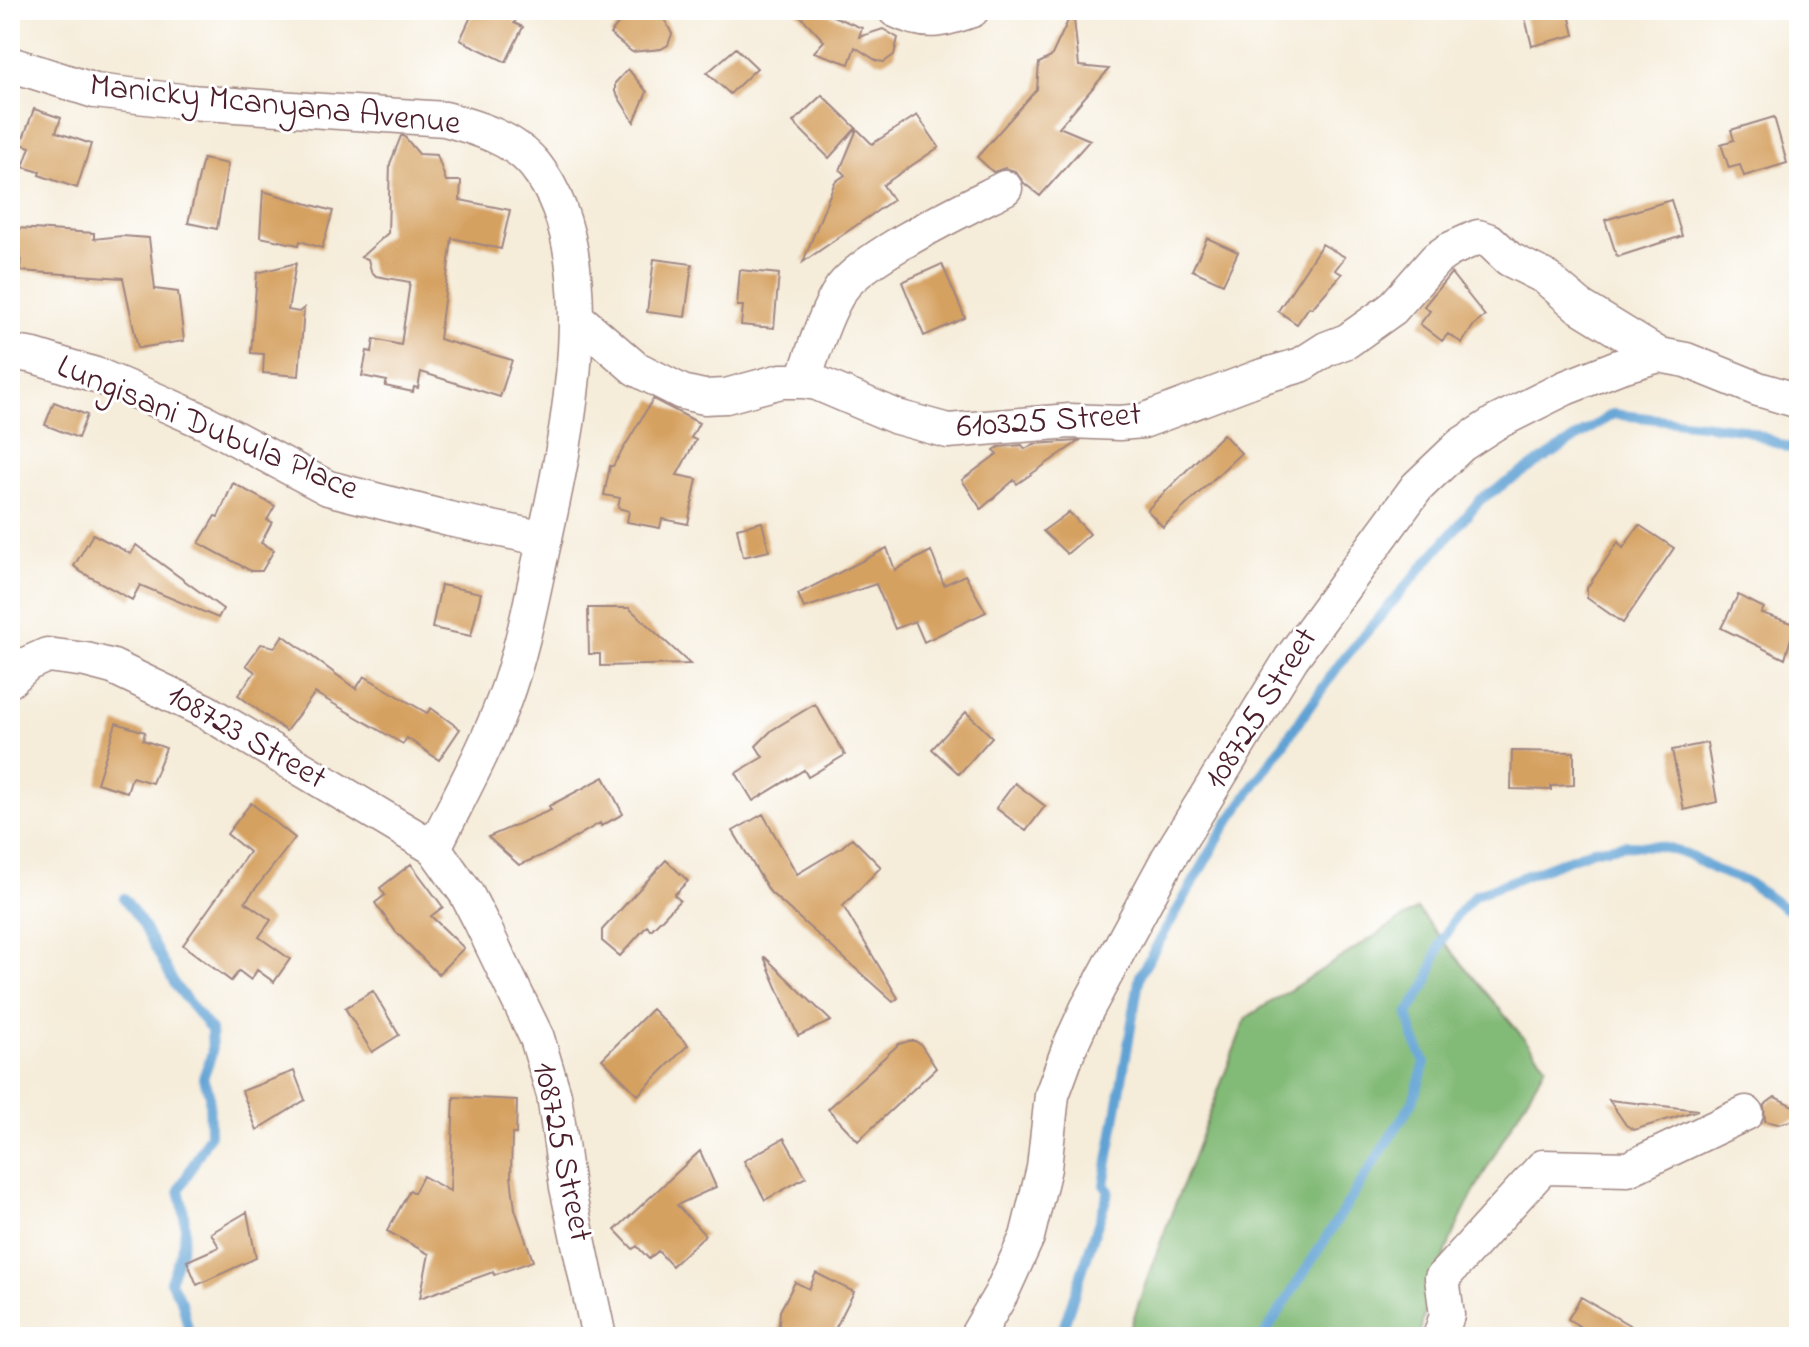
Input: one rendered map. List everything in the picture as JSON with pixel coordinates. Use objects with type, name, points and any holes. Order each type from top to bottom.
[{"type":"street","points":[[895,10],[911,18],[931,22],[972,10]]},
{"type":"street","name":"Manicky Mcanyana Avenue","points":[[10,64],[95,91],[189,102],[445,119],[480,129],[508,142],[534,164],[557,201],[569,235],[576,277],[576,317],[563,452],[524,631],[505,697],[489,738],[434,848]]},
{"type":"street","points":[[803,381],[832,306],[854,274],[924,231],[1005,188]]},
{"type":"street","name":"610325 Street","points":[[576,317],[635,368],[682,392],[704,397],[726,396],[781,381],[803,381],[817,383],[897,417],[948,431],[1070,421],[1143,421],[1301,365],[1326,349],[1347,341],[1392,309],[1436,259],[1457,245],[1478,237],[1490,241],[1509,259],[1545,277],[1579,306],[1659,355]]},
{"type":"street","name":"Lungisani Dubula Place","points":[[10,352],[99,376],[158,401],[205,422],[328,488],[449,519],[545,539]]},
{"type":"street","points":[[1659,355],[1686,360],[1758,389],[1799,401]]},
{"type":"street","name":"108725 Street","points":[[976,1337],[1015,1266],[1027,1237],[1044,1168],[1052,1095],[1070,1046],[1168,859],[1291,659],[1417,487],[1461,445],[1495,423],[1553,394],[1618,367],[1659,355]]},
{"type":"street","name":"108723 Street","points":[[10,680],[27,664],[47,655],[113,667],[205,711],[434,848]]},
{"type":"street","name":"108725 Street","points":[[434,848],[466,893],[537,1038],[554,1095],[564,1173],[599,1337]]},
{"type":"street","points":[[1440,1337],[1447,1315],[1442,1278],[1543,1167],[1628,1169],[1746,1113]]},
{"type":"green space","points":[[1417,909],[1546,1065],[1455,1231],[1440,1265],[1419,1337],[1127,1337],[1246,1018]]},
{"type":"building","points":[[474,10],[522,10],[514,23],[523,27],[506,62],[460,40]]},
{"type":"building","points":[[630,10],[660,10],[672,34],[668,45],[661,49],[632,52],[610,34]]},
{"type":"building","points":[[795,10],[818,10],[862,28],[859,37],[883,29],[898,38],[894,55],[884,62],[877,61],[855,47],[849,64],[814,52],[824,41]]},
{"type":"building","points":[[1073,10],[1079,66],[1109,69],[1059,127],[1090,140],[1040,196],[1015,171],[1005,168],[993,172],[977,157],[1037,89],[1039,63],[1051,57]]},
{"type":"building","points":[[1568,10],[1574,35],[1532,46],[1525,18]]},
{"type":"building","points":[[736,48],[757,68],[730,94],[707,73]]},
{"type":"building","points":[[628,69],[647,92],[634,122],[615,92],[615,83]]},
{"type":"building","points":[[822,95],[856,128],[829,158],[793,122]]},
{"type":"building","points":[[34,109],[61,118],[56,132],[91,144],[77,188],[23,167],[30,147],[21,144]]},
{"type":"building","points":[[917,115],[939,147],[883,185],[893,200],[803,262],[835,182],[845,175],[840,170],[857,129],[872,144]]},
{"type":"building","points":[[1774,117],[1787,163],[1744,176],[1740,165],[1729,168],[1721,144],[1734,140],[1731,130]]},
{"type":"building","points":[[401,136],[419,154],[437,155],[446,181],[461,181],[460,200],[510,210],[501,249],[452,238],[439,339],[512,360],[500,397],[421,372],[418,388],[414,387],[413,392],[385,386],[387,381],[362,376],[367,351],[372,352],[374,339],[401,345],[410,282],[376,276],[368,259],[361,257],[388,233],[390,164]]},
{"type":"building","points":[[203,159],[228,164],[217,229],[188,223]]},
{"type":"building","points":[[263,191],[333,211],[322,248],[300,241],[299,245],[260,237]]},
{"type":"building","points":[[1671,200],[1682,236],[1617,257],[1605,220]]},
{"type":"building","points":[[17,228],[94,233],[94,239],[122,236],[149,238],[155,289],[178,292],[184,341],[138,348],[123,278],[20,271],[21,254],[14,254]]},
{"type":"building","points":[[1207,238],[1238,252],[1223,284],[1192,270]]},
{"type":"building","points":[[1322,244],[1345,257],[1335,270],[1342,274],[1312,308],[1309,307],[1297,324],[1278,311]]},
{"type":"building","points":[[654,259],[692,264],[685,317],[647,312]]},
{"type":"building","points":[[296,263],[288,310],[299,312],[304,308],[299,376],[263,373],[264,354],[251,353],[257,273]]},
{"type":"building","points":[[942,264],[965,318],[924,336],[902,282]]},
{"type":"building","points":[[740,270],[779,274],[774,328],[741,325],[743,306],[737,306]]},
{"type":"building","points":[[1451,273],[1485,316],[1474,325],[1462,343],[1448,334],[1442,341],[1420,324],[1430,311],[1424,306]]},
{"type":"building","points":[[653,399],[699,423],[691,438],[696,440],[677,475],[697,479],[688,524],[662,519],[660,528],[627,522],[629,511],[618,508],[620,498],[604,495],[610,466],[613,466]]},
{"type":"building","points":[[54,402],[87,415],[78,438],[45,425]]},
{"type":"building","points":[[1223,434],[1241,453],[1163,527],[1147,510]]},
{"type":"building","points":[[1079,441],[1017,484],[1014,480],[981,509],[962,480],[997,454],[994,450],[999,447],[1022,445],[1025,449],[1034,444]]},
{"type":"building","points":[[233,483],[275,506],[267,520],[272,522],[261,543],[274,550],[262,571],[251,571],[199,543],[215,516],[218,517]]},
{"type":"building","points":[[1069,512],[1090,534],[1067,554],[1043,531]]},
{"type":"building","points":[[762,522],[769,551],[743,557],[737,528]]},
{"type":"building","points":[[1639,525],[1674,548],[1623,623],[1587,598],[1587,588],[1618,542],[1623,548]]},
{"type":"building","points":[[93,534],[131,554],[136,545],[223,609],[218,618],[140,585],[132,600],[81,572],[74,566]]},
{"type":"building","points":[[887,548],[895,570],[931,551],[944,585],[965,575],[986,612],[924,642],[915,621],[895,629],[876,584],[804,608],[798,594]]},
{"type":"building","points":[[441,585],[481,593],[471,636],[432,628]]},
{"type":"building","points":[[1738,595],[1764,608],[1761,613],[1795,624],[1785,659],[1721,628]]},
{"type":"building","points":[[588,608],[629,608],[690,664],[600,666],[600,654],[589,654]]},
{"type":"building","points":[[283,635],[356,689],[364,676],[427,713],[431,708],[460,729],[439,760],[407,738],[403,744],[315,693],[286,731],[238,695],[255,672],[246,665],[261,644],[275,647]]},
{"type":"building","points":[[815,704],[845,755],[808,777],[804,770],[753,801],[736,773],[763,757],[756,746],[772,730]]},
{"type":"building","points":[[966,712],[992,737],[959,774],[932,749]]},
{"type":"building","points":[[116,723],[145,732],[143,740],[166,748],[152,783],[132,777],[127,792],[97,783]]},
{"type":"building","points":[[1707,743],[1717,802],[1684,810],[1672,750]]},
{"type":"building","points":[[1512,751],[1574,752],[1574,785],[1551,786],[1551,790],[1511,789]]},
{"type":"building","points":[[604,777],[623,814],[601,826],[600,823],[550,852],[519,865],[488,837],[551,810],[549,806]]},
{"type":"building","points":[[1015,783],[1045,806],[1026,831],[996,808]]},
{"type":"building","points":[[251,803],[295,838],[245,902],[271,920],[259,937],[290,959],[274,982],[257,970],[251,980],[239,971],[231,981],[183,945],[249,852],[227,834]]},
{"type":"building","points":[[763,814],[797,874],[852,838],[881,867],[843,906],[898,998],[893,1002],[770,892],[733,831]]},
{"type":"building","points":[[666,860],[688,881],[674,895],[680,900],[651,930],[647,926],[620,956],[602,941],[602,930]]},
{"type":"building","points":[[411,864],[443,907],[431,916],[464,948],[438,974],[396,932],[375,903],[385,895],[380,888]]},
{"type":"building","points":[[765,957],[831,1021],[798,1036]]},
{"type":"building","points":[[373,991],[399,1035],[372,1052],[345,1008]]},
{"type":"building","points":[[652,1009],[688,1045],[638,1095],[602,1059]]},
{"type":"building","points":[[909,1041],[921,1045],[936,1068],[858,1141],[828,1109],[899,1044]]},
{"type":"building","points":[[294,1071],[305,1100],[257,1130],[242,1091]]},
{"type":"building","points":[[454,1097],[517,1100],[511,1176],[515,1209],[533,1261],[420,1298],[429,1254],[387,1231],[410,1190],[414,1193],[423,1176],[450,1191]]},
{"type":"building","points":[[1775,1097],[1799,1109],[1799,1119],[1778,1124],[1765,1121],[1764,1105]]},
{"type":"building","points":[[1609,1100],[1698,1110],[1634,1130],[1626,1125]]},
{"type":"building","points":[[784,1138],[806,1177],[765,1200],[744,1161]]},
{"type":"building","points":[[700,1151],[716,1187],[677,1205],[705,1235],[672,1266],[658,1251],[649,1259],[637,1246],[633,1249],[615,1230]]},
{"type":"building","points":[[247,1212],[256,1258],[197,1285],[187,1261],[219,1247],[211,1233]]},
{"type":"building","points":[[816,1273],[854,1292],[831,1337],[778,1337],[780,1311],[795,1282],[809,1289]]},
{"type":"building","points":[[1581,1297],[1650,1337],[1597,1337],[1568,1319]]},
{"type":"waterway","points":[[1060,1337],[1109,1191],[1104,1185],[1140,975],[1225,827],[1341,662],[1481,499],[1613,414],[1743,429],[1799,452]]},
{"type":"waterway","points":[[1263,1337],[1413,1101],[1425,1063],[1408,1014],[1428,981],[1440,944],[1456,916],[1475,895],[1593,850],[1627,845],[1658,846],[1687,854],[1715,870],[1746,881],[1799,918]]},
{"type":"waterway","points":[[124,898],[142,923],[175,985],[211,1030],[212,1053],[203,1078],[209,1093],[210,1134],[179,1190],[185,1226],[170,1281],[182,1302],[190,1337]]}]
